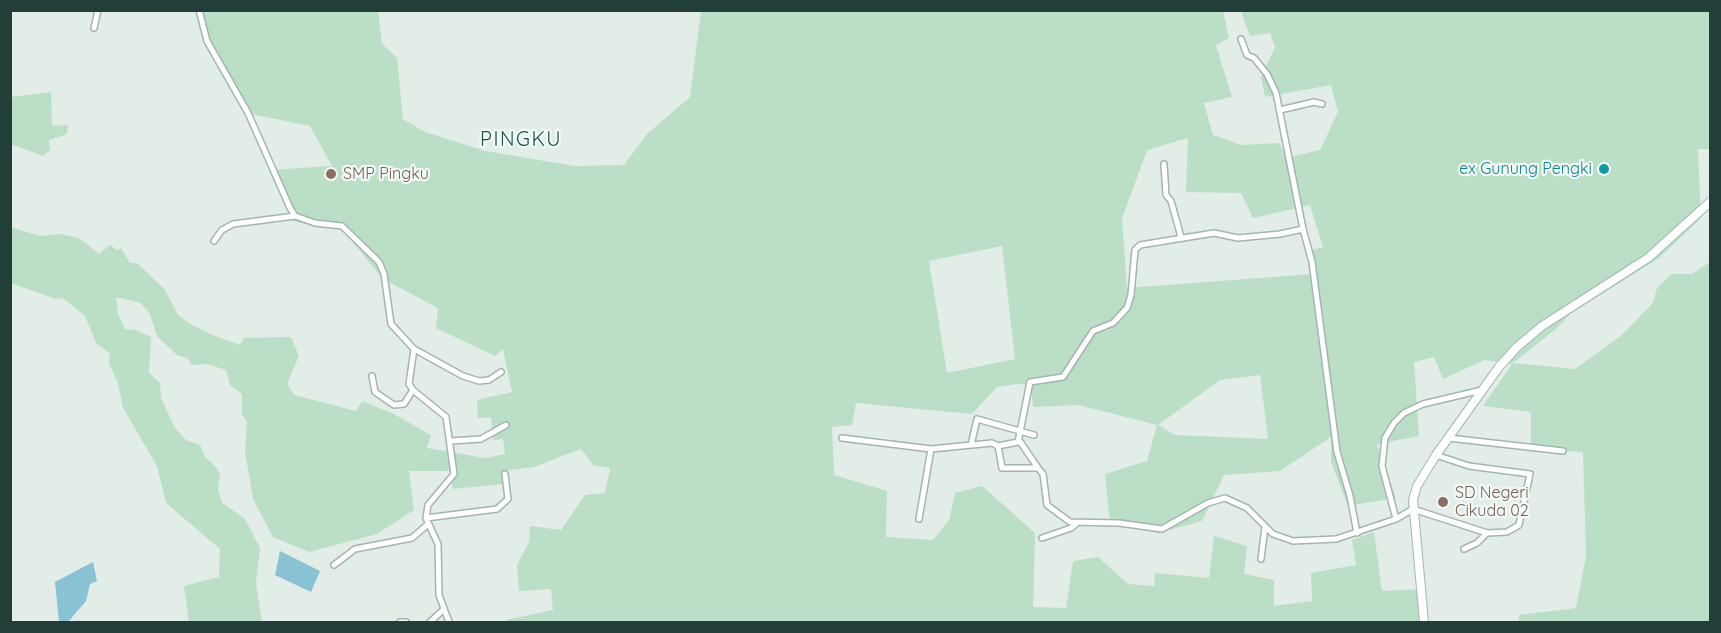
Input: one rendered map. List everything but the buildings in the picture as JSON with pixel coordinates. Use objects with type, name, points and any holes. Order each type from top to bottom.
[{"type":"street","points":[[94,28],[98,10]]},
{"type":"street","points":[[199,10],[210,47],[248,113],[295,216]]},
{"type":"street","points":[[1241,39],[1247,55],[1254,58],[1266,74],[1276,93],[1280,110],[1303,229],[1312,262],[1337,452],[1350,496],[1357,533]]},
{"type":"street","points":[[1280,110],[1314,102],[1322,104]]},
{"type":"street","points":[[1164,164],[1166,195],[1171,201],[1181,237]]},
{"type":"street","points":[[1424,622],[1413,509],[1417,486],[1436,455],[1499,367],[1525,340],[1542,326],[1648,258],[1710,201]]},
{"type":"street","points":[[213,241],[222,230],[233,224],[295,216],[315,223],[342,226],[379,262],[384,274],[391,324],[414,349],[463,376],[479,381],[489,380],[501,372]]},
{"type":"street","points":[[842,438],[930,449],[992,443],[998,446],[1015,444],[1021,432],[1030,382],[1063,377],[1093,331],[1113,323],[1127,308],[1131,295],[1135,250],[1140,245],[1214,233],[1238,238],[1303,229]]},
{"type":"street","points":[[414,349],[409,378],[413,390],[446,417],[451,441],[454,474],[428,505],[426,518],[438,544],[439,595],[449,622]]},
{"type":"street","points":[[372,376],[375,392],[394,405],[404,404],[413,390]]},
{"type":"street","points":[[1396,519],[1382,466],[1385,438],[1394,423],[1404,413],[1422,404],[1450,400],[1484,390]]},
{"type":"street","points":[[971,445],[976,419],[1034,435]]},
{"type":"street","points":[[451,441],[481,439],[506,425]]},
{"type":"street","points":[[1449,438],[1563,451]]},
{"type":"street","points":[[1019,440],[1043,474],[1047,505],[1065,520],[1077,523],[1119,523],[1162,529],[1208,504],[1225,498],[1247,508],[1277,537],[1293,541],[1319,541],[1357,533],[1396,519],[1413,509],[1487,533],[1508,532],[1519,525],[1530,474],[1469,466],[1436,455]]},
{"type":"street","points":[[998,446],[1002,468],[1038,468]]},
{"type":"street","points":[[919,519],[930,449]]},
{"type":"street","points":[[426,518],[497,508],[508,499],[505,474]]},
{"type":"street","points":[[1042,538],[1071,528],[1077,523]]},
{"type":"street","points":[[333,565],[355,549],[412,538],[428,525]]},
{"type":"street","points":[[1262,559],[1265,527]]},
{"type":"street","points":[[1464,549],[1477,543],[1487,533]]},
{"type":"street","points":[[430,622],[443,610]]},
{"type":"green space","points":[[200,11],[378,11],[382,44],[397,58],[403,119],[425,132],[485,151],[574,166],[624,165],[647,134],[690,97],[701,11],[1223,11],[1229,38],[1216,45],[1232,97],[1204,103],[1213,135],[1241,145],[1279,143],[1286,158],[1320,150],[1338,112],[1331,85],[1265,97],[1261,77],[1275,47],[1270,33],[1250,36],[1241,11],[1710,11],[1710,149],[1698,149],[1701,218],[1659,258],[1570,314],[1557,328],[1513,363],[1575,369],[1622,335],[1653,303],[1657,288],[1672,274],[1692,274],[1710,262],[1710,622],[1519,622],[1519,615],[1576,608],[1586,556],[1583,452],[1531,449],[1531,412],[1483,406],[1512,364],[1484,360],[1443,379],[1434,357],[1414,362],[1419,436],[1377,444],[1396,498],[1348,506],[1331,462],[1331,437],[1280,471],[1224,475],[1202,521],[1158,533],[1110,523],[1105,474],[1147,461],[1157,425],[1079,405],[1033,407],[1031,385],[1017,384],[997,387],[972,414],[856,403],[852,425],[832,427],[834,475],[887,491],[886,537],[933,540],[949,520],[955,493],[982,486],[1035,533],[1033,607],[1066,608],[1073,561],[1098,557],[1128,584],[1154,586],[1155,573],[1209,578],[1214,536],[1247,546],[1244,574],[1274,580],[1274,606],[1312,601],[1311,573],[1356,565],[1352,540],[1374,532],[1382,591],[1426,589],[1428,622],[507,622],[506,620],[553,610],[551,589],[519,591],[517,565],[529,542],[530,526],[561,530],[585,495],[605,493],[610,468],[593,465],[581,449],[534,467],[503,471],[503,484],[453,489],[450,471],[409,471],[414,510],[377,534],[309,552],[273,537],[253,499],[245,452],[247,421],[242,415],[242,394],[230,385],[226,370],[207,364],[192,365],[187,358],[177,355],[157,336],[150,314],[141,303],[116,297],[118,314],[125,329],[136,330],[151,337],[149,373],[160,383],[161,398],[175,428],[186,440],[200,445],[205,457],[216,467],[220,475],[218,489],[222,503],[245,519],[260,548],[256,583],[262,622],[189,622],[184,586],[219,577],[220,549],[166,503],[157,466],[123,408],[118,383],[109,364],[110,354],[96,343],[85,316],[63,298],[56,299],[11,283],[10,227],[40,236],[60,234],[79,238],[99,254],[110,245],[117,250],[121,248],[130,263],[137,263],[165,290],[178,315],[212,335],[240,345],[244,338],[291,337],[299,356],[287,384],[294,395],[356,411],[362,401],[392,413],[431,435],[427,448],[485,458],[505,454],[503,439],[493,440],[491,417],[478,418],[477,400],[512,392],[503,349],[495,356],[436,328],[438,308],[383,279],[342,229],[295,222],[269,170],[332,166],[310,126],[247,113],[204,34]],"holes":[[[1188,138],[1186,192],[1241,193],[1253,218],[1310,205],[1323,247],[1307,252],[1312,274],[1127,288],[1122,219],[1147,150]],[[1002,246],[1015,359],[947,373],[929,261]],[[1260,375],[1268,439],[1175,435],[1158,425],[1220,380]]]},
{"type":"green space","points":[[51,92],[52,126],[68,125],[67,134],[49,140],[50,150],[43,156],[11,144],[11,97]]},
{"type":"water","points":[[280,551],[320,571],[311,592],[275,575]]},
{"type":"water","points":[[93,562],[97,581],[90,584],[86,601],[68,622],[59,622],[55,582]]},
{"type":"place","name":"ex Gunung Pengki","points":[[1604,169]]},
{"type":"place","name":"SMP Pingku","points":[[331,174]]},
{"type":"place","name":"SD Negeri Cikuda 02","points":[[1443,502]]},
{"type":"district","name":"PINGKU","points":[[521,140]]}]
